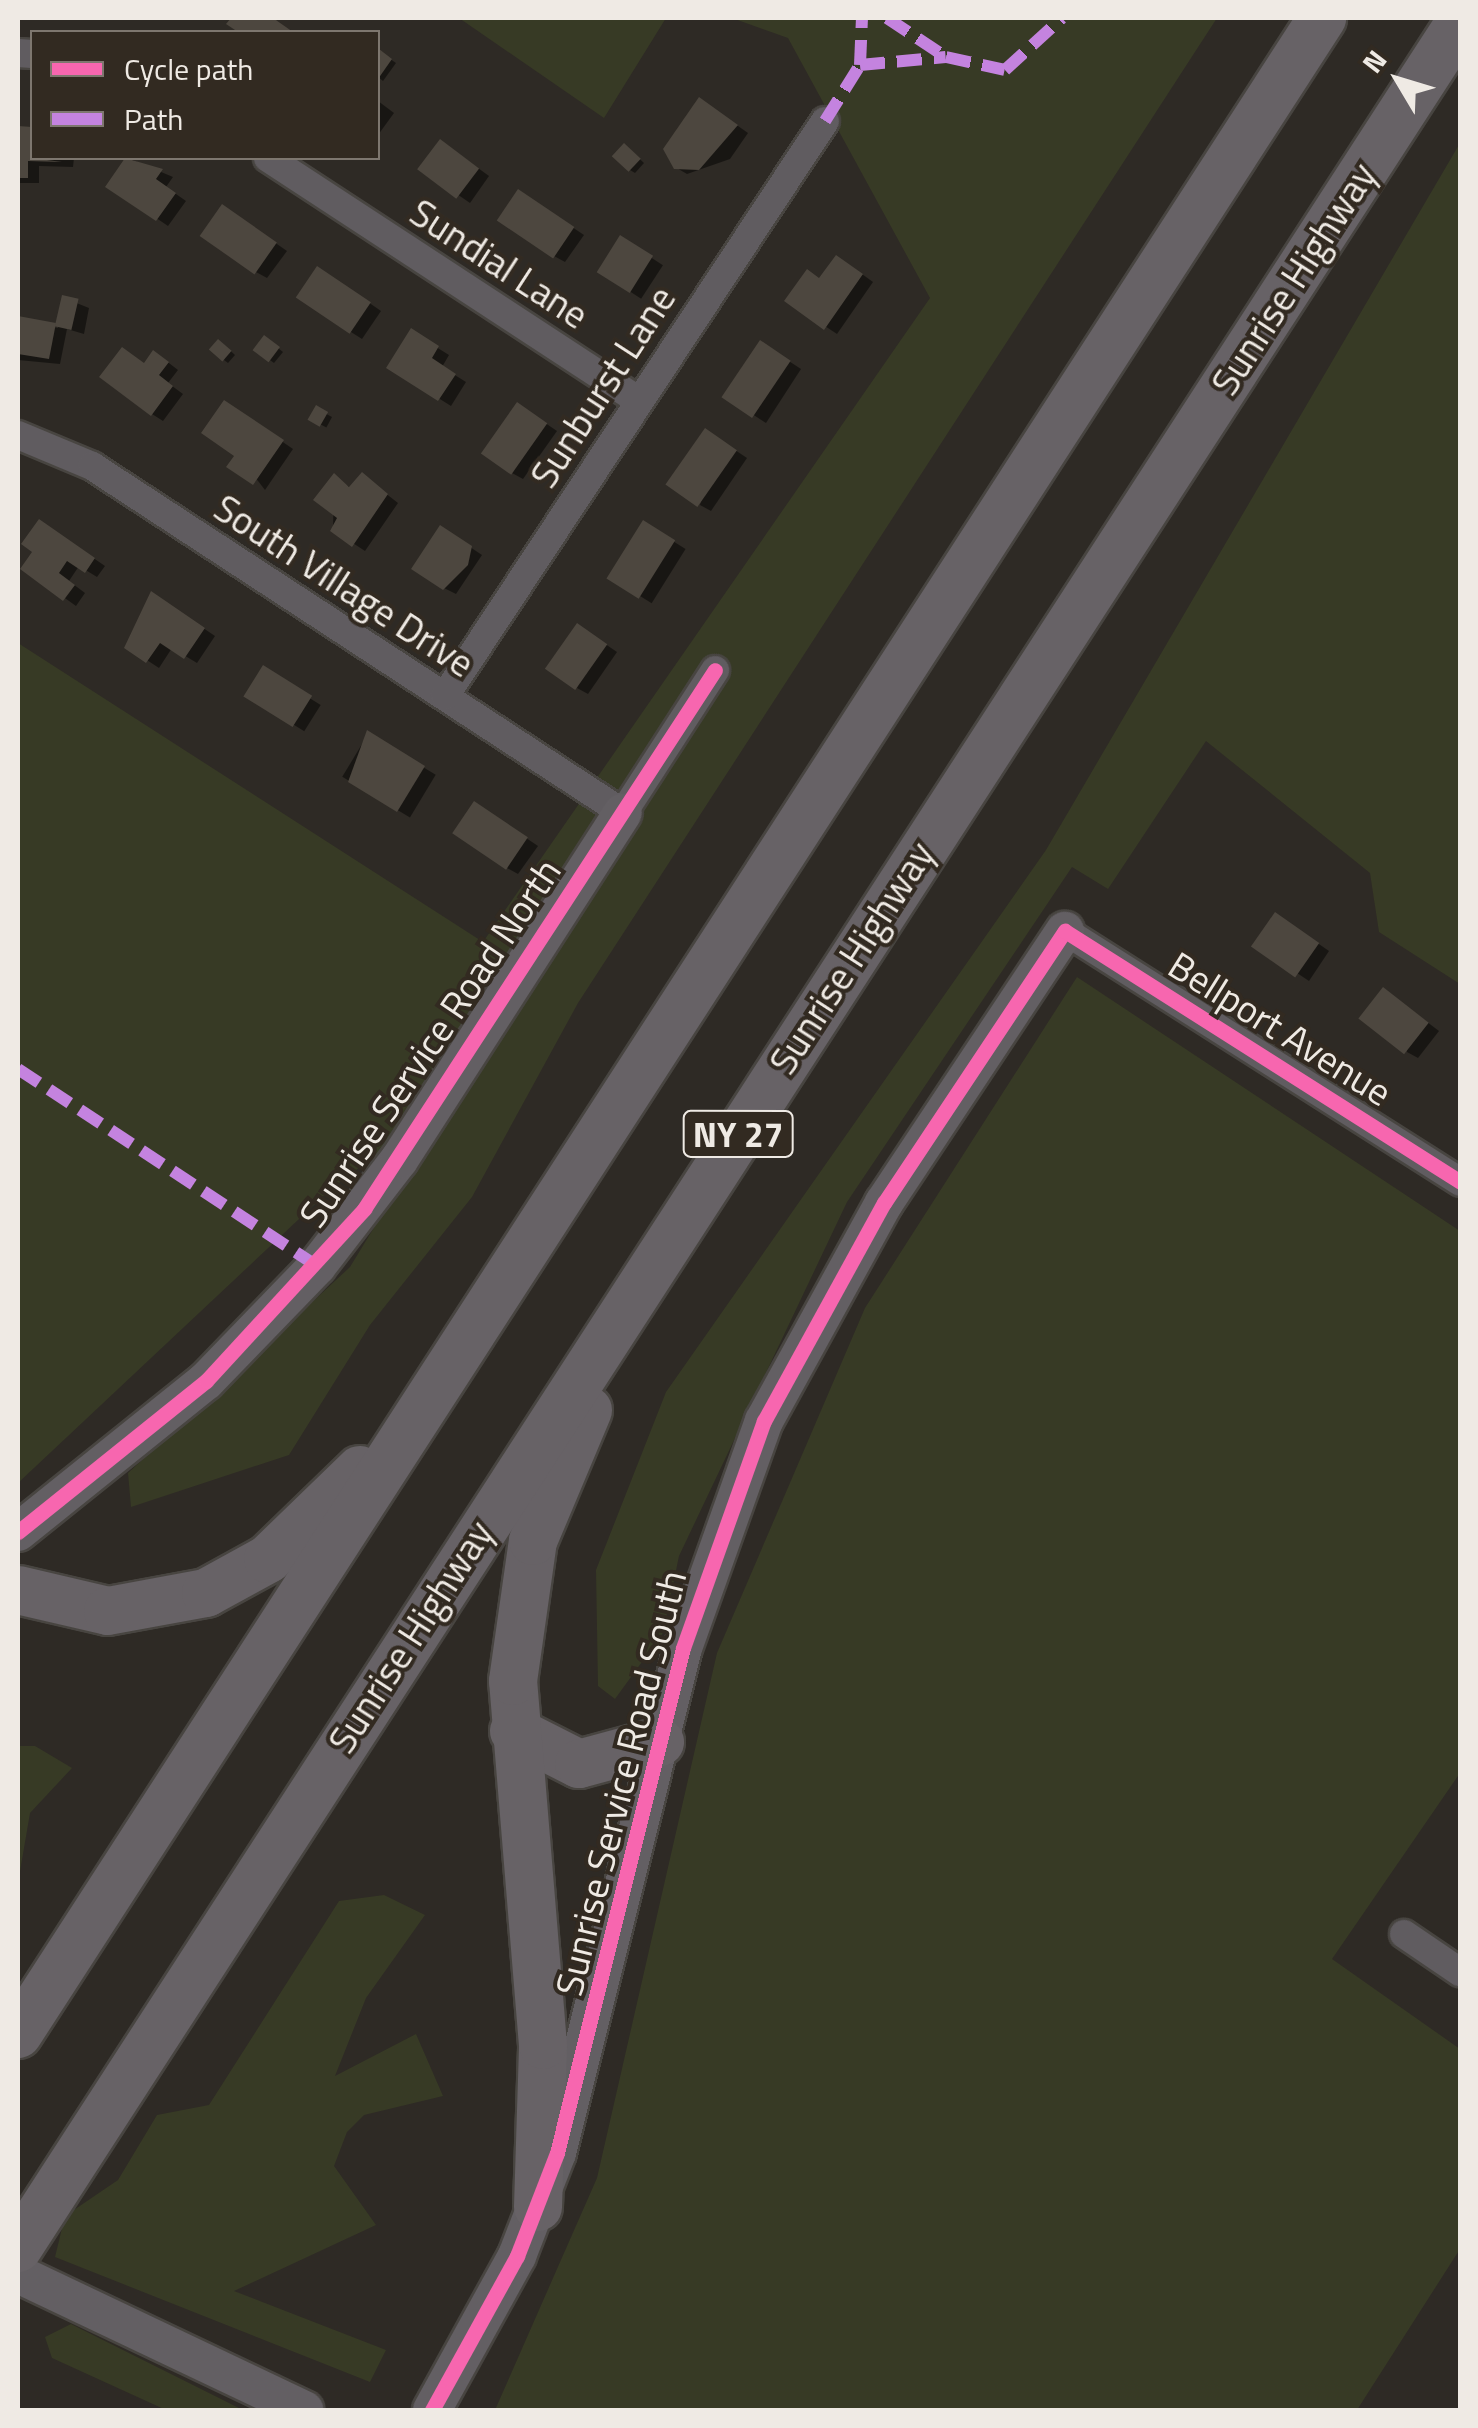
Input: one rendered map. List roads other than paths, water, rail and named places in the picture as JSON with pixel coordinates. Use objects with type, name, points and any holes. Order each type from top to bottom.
[{"type":"highway","name":"NY 27","points":[[18,2034],[583,1170],[1322,18]]},
{"type":"highway","name":"Sunrise Highway","points":[[18,2248],[1460,22]]},
{"type":"highway","points":[[538,2207],[542,2030],[514,1731],[524,1583],[548,1496],[746,1122]]},
{"type":"highway","points":[[18,1590],[80,1609],[137,1610],[206,1593],[268,1560],[356,1475],[583,1170]]},
{"type":"highway","points":[[514,1731],[579,1764],[660,1742]]},
{"type":"street","name":"Sunburst Lane","points":[[445,696],[825,121]]},
{"type":"street","name":"Sundial Lane","points":[[271,160],[638,400]]},
{"type":"street","name":"South Village Drive","points":[[18,435],[92,466],[623,813]]},
{"type":"street","name":"Sunrise Service Road North","points":[[18,1532],[206,1382],[317,1266],[399,1160],[715,670]]},
{"type":"street","name":"Bellport Avenue","points":[[1065,931],[1460,1182]]},
{"type":"street","name":"Sunrise Service Road South","points":[[432,2410],[538,2207],[603,1997],[660,1742],[710,1558],[792,1363],[884,1204],[1065,931]]},
{"type":"street","points":[[1404,1934],[1460,1972]]},
{"type":"street","points":[[18,2274],[304,2410]]}]
